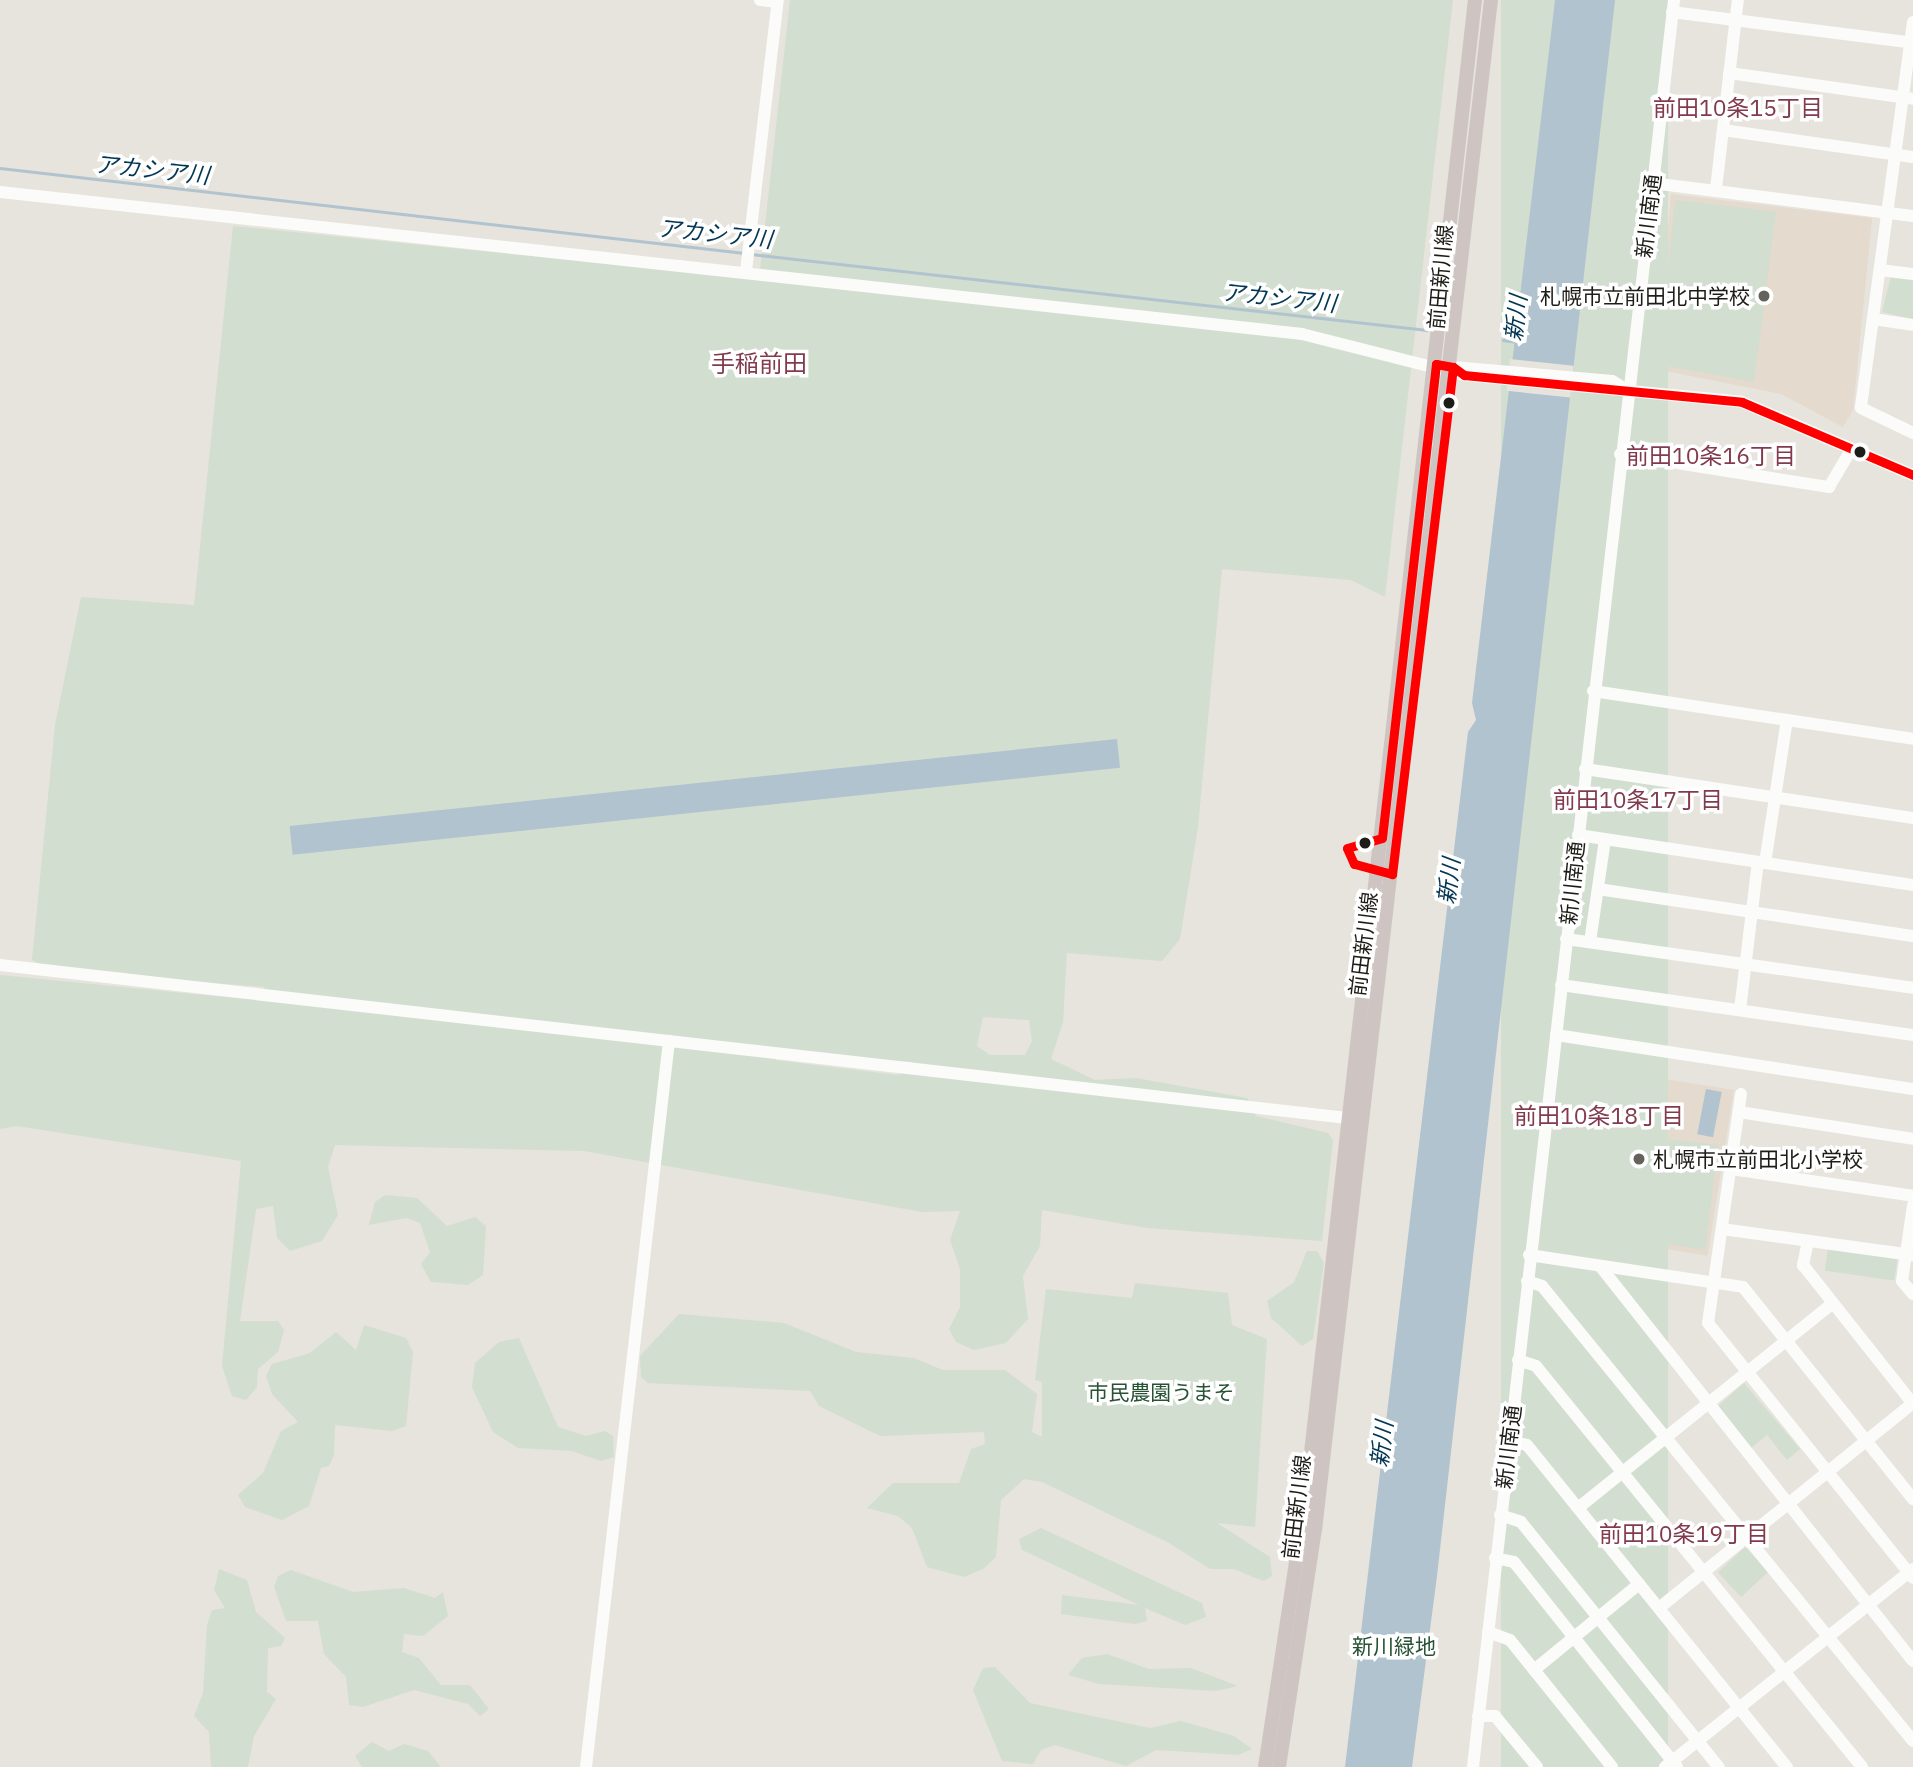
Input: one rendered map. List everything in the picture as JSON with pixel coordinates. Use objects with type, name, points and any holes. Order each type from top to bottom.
[{"type":"main road","name":"前田新川線","points":[[1279,1767],[1315,1530],[1475,0]]},
{"type":"main road","name":"前田新川線","points":[[1265,1767],[1306,1497],[1461,368],[1491,0]]},
{"type":"street","points":[[746,268],[777,1],[760,0]]},
{"type":"street","points":[[1716,189],[1738,0]]},
{"type":"street","points":[[1673,6],[1736,18],[1912,43]]},
{"type":"street","name":"新川南通","points":[[1473,1767],[1627,390],[1673,6]]},
{"type":"street","points":[[1913,22],[1908,99],[1895,155],[1861,408],[1913,433]]},
{"type":"street","points":[[1729,73],[1908,99]]},
{"type":"street","points":[[1723,130],[1913,157]]},
{"type":"street","points":[[1652,183],[1913,216]]},
{"type":"street","points":[[0,192],[746,268],[1259,327],[1461,368],[1742,402],[1913,475]]},
{"type":"street","points":[[1880,270],[1913,274]]},
{"type":"street","points":[[1873,320],[1913,325]]},
{"type":"street","points":[[1620,454],[1829,486],[1851,450]]},
{"type":"street","points":[[1594,691],[1913,739]]},
{"type":"street","points":[[1740,1010],[1743,964],[1751,912],[1787,720]]},
{"type":"street","points":[[1585,769],[1913,818]]},
{"type":"street","points":[[1578,835],[1913,885]]},
{"type":"street","points":[[1590,942],[1605,839]]},
{"type":"street","points":[[1598,889],[1913,936]]},
{"type":"street","points":[[1566,939],[1913,988]]},
{"type":"street","points":[[0,965],[1356,1119]]},
{"type":"street","points":[[1561,985],[1913,1035]]},
{"type":"street","points":[[1556,1035],[1913,1089]]},
{"type":"street","points":[[586,1767],[669,1041]]},
{"type":"street","points":[[1495,1558],[1514,1562],[1672,1765],[1828,1636],[1911,1573],[1708,1323],[1741,1094]]},
{"type":"street","points":[[1739,1112],[1913,1139]]},
{"type":"street","points":[[1731,1169],[1913,1196]]},
{"type":"street","points":[[1913,1205],[1909,1255],[1902,1281],[1913,1294]]},
{"type":"street","points":[[1722,1228],[1909,1255]]},
{"type":"street","points":[[1659,1608],[1913,1404],[1803,1265],[1808,1241]]},
{"type":"street","points":[[1529,1255],[1742,1287],[1913,1499]]},
{"type":"street","points":[[1600,1266],[1913,1661]]},
{"type":"street","points":[[1527,1281],[1542,1286],[1913,1741]]},
{"type":"street","points":[[1578,1508],[1833,1303]]},
{"type":"street","points":[[1518,1360],[1536,1366],[1861,1767]]},
{"type":"street","points":[[1510,1441],[1527,1445],[1787,1767]]},
{"type":"street","points":[[1500,1515],[1521,1522],[1719,1767]]},
{"type":"street","points":[[1534,1670],[1639,1584]]},
{"type":"street","points":[[1488,1632],[1506,1637],[1612,1767]]},
{"type":"street","points":[[1478,1716],[1496,1716],[1537,1767]]},
{"type":"shaded area","name":"札幌市立前田北中学校","points":[[1671,194],[1872,218],[1853,410],[1843,427],[1781,394],[1656,369]]},
{"type":"shaded area","name":"札幌市立前田北小学校","points":[[1564,1063],[1734,1090],[1708,1256],[1538,1229]]},
{"type":"green space","points":[[790,0],[1453,0],[1385,597],[1351,580],[1222,569],[1198,827],[1180,939],[1162,961],[1067,953],[1063,1022],[1051,1059],[1095,1080],[1136,1078],[1247,1098],[1256,1116],[1328,1133],[1333,1140],[1322,1241],[1147,1228],[1042,1210],[1040,1246],[1023,1276],[1028,1319],[1006,1343],[974,1350],[956,1342],[949,1329],[960,1307],[960,1269],[950,1240],[960,1211],[922,1212],[584,1151],[335,1145],[328,1167],[338,1215],[322,1241],[290,1251],[277,1238],[273,1206],[256,1209],[240,1321],[278,1321],[284,1330],[278,1352],[258,1369],[257,1387],[246,1400],[232,1396],[222,1366],[241,1161],[17,1126],[0,1129],[0,975],[245,999],[266,987],[54,971],[32,960],[55,725],[81,597],[194,605],[233,226],[759,279]],"holes":[[[983,1017],[1029,1020],[1032,1041],[1025,1055],[990,1055],[977,1046]],[[788,1051],[912,1062],[920,1066],[897,1075],[775,1060]]]},
{"type":"green space","points":[[1501,0],[1668,0],[1668,1767],[1501,1767]]},
{"type":"green space","points":[[1675,200],[1776,212],[1754,382],[1667,366],[1659,353]]},
{"type":"green space","points":[[1891,276],[1913,279],[1913,319],[1882,312]]},
{"type":"green space","points":[[1618,1133],[1718,1145],[1705,1250],[1595,1232],[1606,1144]]},
{"type":"green space","points":[[385,1195],[417,1198],[447,1226],[475,1217],[486,1226],[483,1275],[468,1285],[431,1282],[421,1264],[430,1252],[420,1223],[406,1218],[369,1225],[375,1202]]},
{"type":"green space","points":[[1828,1249],[1897,1259],[1894,1281],[1825,1271]]},
{"type":"green space","points":[[1307,1251],[1317,1251],[1324,1263],[1313,1339],[1302,1346],[1271,1318],[1267,1301],[1294,1282]]},
{"type":"green space","name":"市民農園うまそ","points":[[1135,1283],[1228,1293],[1232,1325],[1267,1339],[1255,1527],[1217,1523],[1270,1557],[1272,1576],[1263,1581],[1234,1569],[1210,1569],[1169,1543],[1042,1482],[1024,1479],[1001,1500],[996,1557],[983,1569],[964,1577],[927,1567],[912,1528],[898,1516],[867,1508],[893,1483],[959,1483],[971,1449],[985,1444],[984,1432],[880,1436],[819,1406],[810,1391],[648,1383],[641,1377],[640,1356],[679,1314],[784,1323],[856,1352],[914,1358],[943,1370],[1005,1370],[1037,1394],[1032,1432],[1042,1437],[1042,1382],[1035,1380],[1046,1289],[1132,1298]]},
{"type":"green space","points":[[364,1325],[406,1338],[413,1352],[406,1426],[392,1431],[335,1425],[334,1455],[329,1466],[321,1468],[309,1506],[282,1520],[245,1507],[238,1495],[263,1473],[281,1431],[298,1422],[272,1394],[266,1376],[272,1364],[310,1353],[336,1332],[356,1350]]},
{"type":"green space","points":[[519,1338],[558,1427],[586,1436],[605,1431],[613,1436],[614,1457],[601,1461],[572,1451],[518,1448],[493,1432],[472,1387],[475,1363],[499,1342]]},
{"type":"green space","points":[[1744,1383],[1800,1449],[1787,1460],[1767,1435],[1750,1449],[1717,1407]]},
{"type":"green space","points":[[1525,1451],[1555,1488],[1523,1515],[1514,1500]]},
{"type":"green space","points":[[1041,1528],[1202,1603],[1206,1617],[1185,1625],[1145,1608],[1147,1621],[1135,1624],[1061,1614],[1062,1595],[1139,1605],[1022,1550],[1019,1539]]},
{"type":"green space","points":[[1745,1547],[1768,1572],[1741,1597],[1718,1572]]},
{"type":"green space","points":[[219,1569],[247,1580],[256,1612],[285,1638],[281,1646],[268,1648],[267,1692],[276,1699],[254,1736],[248,1767],[211,1767],[209,1732],[194,1716],[203,1693],[207,1625],[212,1610],[225,1608],[214,1590]]},
{"type":"green space","points":[[291,1570],[353,1592],[404,1588],[435,1598],[443,1592],[448,1616],[423,1636],[404,1634],[402,1652],[419,1658],[441,1685],[470,1685],[489,1709],[480,1716],[468,1704],[414,1690],[363,1707],[349,1705],[346,1677],[324,1654],[318,1621],[286,1621],[274,1587],[278,1576]]},
{"type":"green space","points":[[1107,1654],[1149,1669],[1191,1668],[1238,1686],[1216,1691],[1099,1684],[1068,1675],[1082,1658]]},
{"type":"green space","points":[[995,1667],[1030,1703],[1150,1728],[1181,1721],[1234,1736],[1252,1749],[1238,1755],[1156,1750],[1126,1766],[1055,1745],[1041,1750],[1033,1764],[1002,1761],[973,1690],[983,1668]]},
{"type":"green space","points":[[372,1742],[389,1751],[404,1744],[428,1751],[441,1767],[362,1767],[355,1756]]},
{"type":"water","points":[[1555,0],[1615,0],[1437,1576],[1412,1767],[1345,1767],[1468,732],[1476,720],[1472,703]]},
{"type":"water","points":[[1117,739],[1120,768],[293,855],[290,826]]},
{"type":"water","points":[[1706,1089],[1722,1092],[1713,1137],[1697,1134]]},
{"type":"pier","points":[[1510,359],[1574,366],[1570,398],[1507,391]]},
{"type":"waterway","name":"アカシア川","points":[[0,168],[744,253]]},
{"type":"waterway","name":"アカシア川","points":[[751,254],[1427,330]]},
{"type":"waterway","name":"アカシア川","points":[[1503,340],[1517,342]]},
{"type":"transit line","points":[[1436,364],[1453,367],[1392,874],[1354,864],[1347,848],[1382,838],[1436,364]]},
{"type":"transit line","points":[[1453,367],[1464,375],[1742,402],[1913,475]]},
{"type":"place","name":"札幌市立前田北中学校","points":[[1764,296]]},
{"type":"place","name":"札幌市立前田北小学校","points":[[1639,1159]]},
{"type":"district","name":"前田10条15丁目","points":[[1738,107]]},
{"type":"district","name":"手稲前田","points":[[759,364]]},
{"type":"district","name":"前田10条16丁目","points":[[1711,455]]},
{"type":"district","name":"前田10条17丁目","points":[[1638,799]]},
{"type":"district","name":"前田10条18丁目","points":[[1599,1115]]},
{"type":"district","name":"前田10条19丁目","points":[[1684,1533]]},
{"type":"water label","name":"新川","points":[[1515,318]]},
{"type":"water label","name":"新川","points":[[1448,881]]},
{"type":"water label","name":"新川","points":[[1381,1444]]},
{"type":"park label","name":"新川緑地","points":[[1394,1646]]}]
